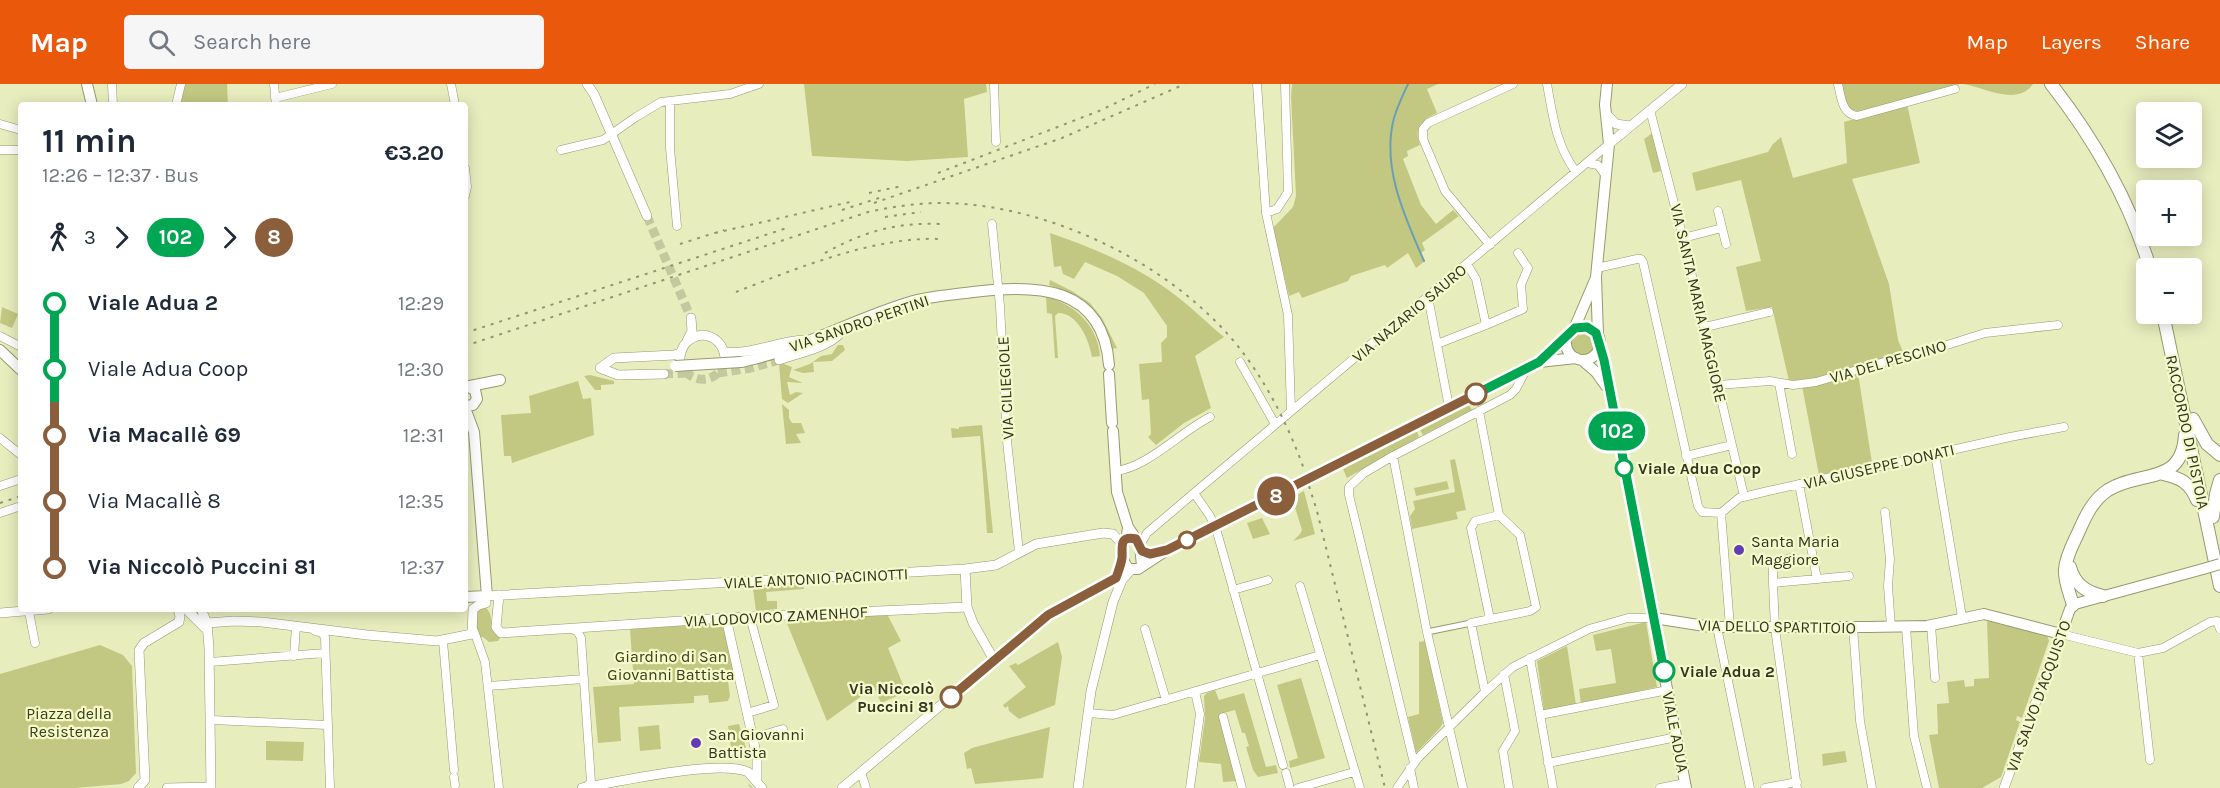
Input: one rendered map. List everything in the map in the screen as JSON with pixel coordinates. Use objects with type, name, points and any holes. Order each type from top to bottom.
[{"type":"highway","points":[[2051,84],[2069,107],[2110,174],[2126,206],[2146,258]]},
{"type":"highway","points":[[2061,84],[2108,153],[2133,204],[2154,258]]},
{"type":"highway","name":"RACCORDO DI PISTOIA","points":[[2165,324],[2210,519],[2220,586]]},
{"type":"highway","name":"RACCORDO DI PISTOIA","points":[[2172,324],[2189,422]]},
{"type":"highway","points":[[2189,422],[2207,444],[2220,455]]},
{"type":"highway","points":[[2076,604],[2065,572],[2068,556],[2087,514],[2097,499],[2108,490],[2123,483],[2163,474],[2174,466],[2181,456],[2189,422]]},
{"type":"highway","points":[[2163,474],[2179,478],[2188,484],[2210,519]]},
{"type":"highway","points":[[2210,519],[2220,480]]},
{"type":"highway","name":"RACCORDO DI PISTOIA","points":[[2210,519],[2220,549]]},
{"type":"highway","points":[[2068,556],[2072,573],[2080,587],[2103,596]]},
{"type":"highway","points":[[2076,604],[2080,587]]},
{"type":"main road","points":[[1579,359],[1567,349],[1571,333],[1597,272],[1609,144],[1605,94],[1607,84]]},
{"type":"main road","name":"VIALE ADUA","points":[[1597,272],[1599,341],[1686,785]]},
{"type":"main road","name":"VIA SANDRO PERTINI","points":[[680,355],[741,362],[810,340],[921,299],[998,289],[1049,290],[1075,302],[1086,310],[1099,328],[1106,346],[1117,492],[1133,544]]},
{"type":"main road","points":[[1133,544],[1150,554],[1167,550],[1539,362],[1582,326],[1589,328],[1599,341],[1593,357],[1539,362]]},
{"type":"main road","points":[[0,350],[18,367]]},
{"type":"main road","name":"VIALE ADUA","points":[[1579,359],[1599,375],[1610,392]]},
{"type":"main road","points":[[468,387],[500,380],[478,396],[474,404],[468,406]]},
{"type":"main road","points":[[468,387],[474,389],[478,396]]},
{"type":"main road","points":[[468,415],[474,432],[483,600],[468,598]]},
{"type":"main road","points":[[1133,544],[1122,557],[1126,566],[1131,570],[1138,569],[1167,550]]},
{"type":"main road","points":[[1133,544],[1142,566]]},
{"type":"main road","points":[[2076,604],[2220,564]]},
{"type":"main road","name":"VIA SALVO D'ACQUISTO","points":[[2061,634],[2076,604]]},
{"type":"main road","name":"VIA DELLO SPARTITOIO","points":[[1654,618],[1717,627],[1906,627],[1931,625],[1962,617],[1992,615],[2061,634]]},
{"type":"street","points":[[112,84],[113,102]]},
{"type":"street","points":[[177,102],[181,84]]},
{"type":"street","points":[[274,84],[276,102],[332,84]]},
{"type":"street","points":[[451,84],[454,102]]},
{"type":"street","points":[[590,84],[647,216]]},
{"type":"street","points":[[994,84],[996,142]]},
{"type":"street","points":[[1257,84],[1266,213],[1288,312],[1291,411]]},
{"type":"street","points":[[1266,213],[1280,206],[1288,192],[1285,84]]},
{"type":"street","points":[[1490,245],[1448,196],[1424,143],[1422,132],[1428,123],[1513,84]]},
{"type":"street","points":[[1547,84],[1560,147],[1576,172]]},
{"type":"street","name":"VIA NAZARIO SAURO","points":[[1133,544],[1682,84]]},
{"type":"street","points":[[1838,84],[1846,111],[1850,115],[1857,116],[1955,89]]},
{"type":"street","points":[[561,150],[603,140],[663,101],[735,93],[756,85]]},
{"type":"street","points":[[670,102],[670,148],[677,226]]},
{"type":"street","name":"VIA SANTA MARIA MAGGIORE","points":[[1650,110],[1705,327],[1744,496]]},
{"type":"street","points":[[1606,114],[1616,124],[1630,126]]},
{"type":"street","points":[[0,123],[18,129]]},
{"type":"street","points":[[0,150],[18,150]]},
{"type":"street","points":[[1587,163],[1599,166],[1607,178]]},
{"type":"street","points":[[1718,211],[1726,244]]},
{"type":"street","name":"VIA CILIEGIOLE","points":[[992,224],[1007,441],[1019,552]]},
{"type":"street","points":[[1683,238],[1722,228]]},
{"type":"street","points":[[1437,344],[1523,309],[1521,284],[1528,268],[1518,253]]},
{"type":"street","points":[[1597,272],[1636,259],[1641,259],[1643,262],[1700,509],[1704,512],[1721,513],[1730,627]]},
{"type":"street","points":[[1467,264],[1476,279],[1486,325]]},
{"type":"street","points":[[1428,297],[1449,407]]},
{"type":"street","points":[[1705,327],[1769,312]]},
{"type":"street","points":[[680,355],[692,331],[691,318],[699,331],[718,342],[724,354],[745,352],[790,341],[810,340]]},
{"type":"street","name":"VIA DEL PESCINO","points":[[1718,385],[1770,381],[1800,384],[1833,378],[1985,333],[2058,325]]},
{"type":"street","points":[[779,360],[836,338],[846,326]]},
{"type":"street","points":[[0,336],[18,345]]},
{"type":"street","points":[[680,355],[693,338],[708,336]]},
{"type":"street","points":[[664,374],[618,375],[600,368],[614,358],[680,355]]},
{"type":"street","points":[[1240,362],[1275,424]]},
{"type":"street","points":[[1399,785],[1414,788],[1412,766],[1348,495],[1349,487],[1365,473],[1393,456],[1501,400],[1514,391],[1527,368]]},
{"type":"street","points":[[1501,400],[1512,376]]},
{"type":"street","points":[[1779,383],[1792,454]]},
{"type":"street","points":[[1493,386],[1502,386],[1505,392]]},
{"type":"street","points":[[1427,632],[1530,611],[1536,607],[1520,535],[1499,515],[1479,411]]},
{"type":"street","points":[[1115,471],[1128,469],[1148,459],[1188,429],[1210,417]]},
{"type":"street","name":"VIA GIUSEPPE DONATI","points":[[1721,513],[1731,503],[1744,496],[2064,427]]},
{"type":"street","points":[[0,438],[18,453]]},
{"type":"street","points":[[1686,456],[1732,445]]},
{"type":"street","points":[[1935,454],[1962,617]]},
{"type":"street","points":[[1393,456],[1427,632],[1463,788]]},
{"type":"street","points":[[0,486],[18,480]]},
{"type":"street","points":[[1798,484],[1817,579]]},
{"type":"street","points":[[1194,493],[1210,516],[1218,536],[1290,788]]},
{"type":"street","points":[[0,513],[18,507]]},
{"type":"street","points":[[1885,512],[1890,559],[1888,586],[1891,627]]},
{"type":"street","points":[[1490,619],[1471,528],[1475,521],[1499,515]]},
{"type":"street","name":"VIALE ANTONIO PACINOTTI","points":[[483,600],[499,595],[965,569],[996,565],[1036,544],[1103,533],[1113,534],[1133,544]]},
{"type":"street","points":[[1078,788],[1091,691],[1122,557]]},
{"type":"street","points":[[1765,788],[1797,785],[1775,628],[1773,583],[1773,564],[1790,558]]},
{"type":"street","points":[[965,569],[967,606],[994,660]]},
{"type":"street","points":[[1113,602],[1122,580],[1131,570]]},
{"type":"street","points":[[1773,583],[1849,576]]},
{"type":"street","points":[[842,788],[1048,615],[1116,578]]},
{"type":"street","points":[[1233,590],[1268,580]]},
{"type":"street","points":[[1300,586],[1360,788]]},
{"type":"street","points":[[496,619],[499,595]]},
{"type":"street","points":[[496,619],[492,609],[483,600],[472,611],[474,631],[485,662],[499,788]]},
{"type":"street","name":"VIA LODOVICO ZAMENHOF","points":[[496,619],[496,629],[503,633],[726,618],[967,606]]},
{"type":"street","points":[[0,614],[29,612],[34,643]]},
{"type":"street","points":[[138,788],[145,780],[139,650],[144,643],[179,622],[179,612]]},
{"type":"street","points":[[190,612],[207,627]]},
{"type":"street","points":[[167,788],[211,787],[210,663],[207,627],[202,612]]},
{"type":"street","points":[[747,713],[774,705],[750,617]]},
{"type":"street","points":[[726,618],[757,757],[757,784]]},
{"type":"street","name":"VIA DELLO SPARTITOIO","points":[[1399,785],[1412,766],[1504,674],[1582,632],[1628,618],[1654,618]]},
{"type":"street","points":[[207,627],[243,621],[443,641],[471,634],[474,631]]},
{"type":"street","name":"VIA DELLO SPARTITOIO","points":[[2061,634],[2138,652],[2163,648],[2206,623],[2217,621],[2220,629]]},
{"type":"street","points":[[1472,623],[1485,692]]},
{"type":"street","points":[[1931,625],[1935,678]]},
{"type":"street","points":[[294,656],[296,626]]},
{"type":"street","points":[[307,627],[323,633],[330,788]]},
{"type":"street","points":[[1717,627],[1750,788]]},
{"type":"street","points":[[1853,627],[1860,721],[1872,788]]},
{"type":"street","points":[[1906,627],[1914,736],[1927,788]]},
{"type":"street","points":[[572,628],[581,638],[588,786],[713,768],[745,770],[757,784]]},
{"type":"street","points":[[1145,629],[1167,700]]},
{"type":"street","name":"VIA SALVO D'ACQUISTO","points":[[2004,788],[2061,634]]},
{"type":"street","points":[[443,641],[454,778]]},
{"type":"street","points":[[2138,652],[2150,760]]},
{"type":"street","points":[[210,663],[324,653]]},
{"type":"street","points":[[1088,713],[1110,716],[1320,655]]},
{"type":"street","points":[[1530,658],[1553,788]]},
{"type":"street","points":[[1504,674],[1515,731],[1503,751],[1509,788]]},
{"type":"street","points":[[488,686],[584,679]]},
{"type":"street","points":[[1540,716],[1668,690]]},
{"type":"street","points":[[1190,788],[1200,714],[1195,692]]},
{"type":"street","points":[[1223,717],[1242,788]]},
{"type":"street","points":[[212,720],[327,725]]},
{"type":"street","points":[[753,738],[783,729]]},
{"type":"street","points":[[1548,763],[1677,737]]},
{"type":"street","points":[[861,772],[866,788]]},
{"type":"street","points":[[1298,788],[1354,772]]},
{"type":"street","points":[[1660,788],[1686,785]]},
{"type":"green space","points":[[184,84],[227,84],[228,102],[180,102]]},
{"type":"green space","points":[[804,84],[986,84],[987,92],[964,99],[968,157],[907,161],[812,156]]},
{"type":"green space","points":[[1292,84],[1438,84],[1427,89],[1437,113],[1420,125],[1418,139],[1420,145],[1407,151],[1408,156],[1403,159],[1421,205],[1436,224],[1453,210],[1459,216],[1422,243],[1425,250],[1421,253],[1425,261],[1416,268],[1408,253],[1387,268],[1385,265],[1351,276],[1348,281],[1302,298],[1299,292],[1289,296],[1273,228],[1293,207],[1296,196]]},
{"type":"green space","points":[[1840,84],[1960,84],[1862,113],[1848,108]]},
{"type":"green space","points":[[1963,84],[2033,84],[2026,91],[2009,95]]},
{"type":"green space","points":[[1907,104],[1920,163],[1852,179],[1889,284],[1898,340],[1904,354],[1827,377],[1789,381],[1772,307],[1746,311],[1736,267],[1761,261],[1741,180],[1696,191],[1692,173],[1768,152],[1781,137],[1793,178],[1847,163],[1844,122]]},
{"type":"green space","points":[[1654,132],[1663,166],[1660,167],[1661,171],[1653,173],[1644,139]]},
{"type":"green space","points":[[1050,233],[1096,250],[1154,280],[1189,306],[1224,337],[1195,356],[1211,408],[1184,423],[1156,445],[1148,437],[1151,434],[1149,399],[1142,400],[1139,364],[1162,362],[1161,343],[1167,337],[1167,326],[1144,293],[1117,276],[1085,262],[1074,279],[1063,274],[1061,266],[1054,267]]},
{"type":"green space","points":[[1050,280],[1090,303],[1102,318],[1117,348],[1112,349],[1103,326],[1090,308],[1072,295],[1049,285]]},
{"type":"green space","points":[[1046,297],[1066,305],[1083,318],[1095,335],[1100,356],[1092,357],[1085,336],[1077,322],[1065,314],[1058,313],[1055,316],[1058,358],[1055,358],[1052,314],[1047,313]]},
{"type":"green space","points":[[2,307],[18,314],[12,328],[0,323]]},
{"type":"green space","points":[[1583,329],[1593,333],[1597,343],[1593,353],[1583,357],[1573,353],[1569,343],[1573,333]]},
{"type":"green space","points":[[838,345],[843,345],[845,350],[832,361],[813,362],[814,372],[803,373],[793,370],[810,364],[821,356],[832,354]]},
{"type":"green space","points":[[779,364],[792,367],[789,377],[803,383],[787,382],[790,395],[796,392],[803,393],[788,403],[782,399]]},
{"type":"green space","points":[[1858,373],[1872,463],[1819,475],[1802,386]]},
{"type":"green space","points":[[590,375],[614,381],[614,384],[601,385],[601,390],[595,390],[584,376]]},
{"type":"green space","points":[[578,381],[583,399],[591,398],[594,435],[512,463],[511,456],[504,456],[501,415],[531,413],[529,396]]},
{"type":"green space","points":[[782,404],[789,410],[792,423],[801,423],[805,433],[796,434],[801,443],[786,444]]},
{"type":"green space","points":[[1469,405],[1472,410],[1423,435],[1420,430]]},
{"type":"green space","points":[[982,425],[993,533],[987,533],[980,436],[952,438],[951,428]]},
{"type":"green space","points":[[1417,431],[1419,437],[1347,478],[1343,469]]},
{"type":"green space","points":[[1455,459],[1466,510],[1456,512],[1458,519],[1412,529],[1410,516],[1415,509],[1413,501],[1455,492],[1450,460]]},
{"type":"green space","points":[[1447,481],[1449,489],[1416,496],[1414,488]]},
{"type":"green space","points":[[1304,491],[1315,534],[1293,541],[1302,530],[1294,504],[1290,499]]},
{"type":"green space","points":[[1262,518],[1270,534],[1253,539],[1247,523]]},
{"type":"green space","points":[[803,584],[804,589],[766,592],[767,601],[777,601],[777,609],[756,611],[753,589]]},
{"type":"green space","points":[[485,607],[490,615],[493,631],[501,637],[498,641],[489,642],[483,637],[477,638],[474,623],[477,609]]},
{"type":"green space","points":[[887,614],[901,641],[888,648],[906,692],[881,703],[874,687],[827,721],[786,621]]},
{"type":"green space","points":[[1987,621],[2047,635],[2049,641],[2022,718],[2017,716],[2016,720],[2020,722],[2001,777],[1982,788],[1939,788],[1929,735],[1938,734],[1937,704],[1949,703],[1947,682],[1964,680],[1965,687],[1974,686],[1974,679],[1989,678]]},
{"type":"green space","points":[[1646,622],[1657,687],[1581,704],[1579,689],[1616,683],[1611,649],[1596,651],[1593,635]]},
{"type":"green space","name":"Giardino di San Giovanni Battista","points":[[724,623],[734,671],[727,673],[730,696],[728,701],[709,703],[708,695],[694,696],[694,703],[619,707],[621,741],[598,743],[593,687],[634,684],[630,629]]},
{"type":"green space","points":[[1425,641],[1443,723],[1416,753],[1408,717],[1419,714],[1419,642]]},
{"type":"green space","points":[[1058,642],[1062,657],[1055,705],[1019,719],[1009,711],[1008,706],[1005,708],[1003,705],[1026,687],[1009,666],[1016,663],[1018,665]]},
{"type":"green space","name":"Piazza della Resistenza","points":[[100,645],[123,655],[132,666],[136,773],[129,781],[121,784],[76,788],[0,788],[0,674]]},
{"type":"green space","points":[[1567,646],[1576,705],[1544,711],[1537,661]]},
{"type":"green space","points":[[1301,678],[1325,758],[1290,768],[1289,761],[1298,758],[1277,685]]},
{"type":"green space","points":[[1215,690],[1219,700],[1244,693],[1266,767],[1276,765],[1278,773],[1258,777],[1253,770],[1246,747],[1249,746],[1245,733],[1242,733],[1235,710],[1220,714],[1237,781],[1223,782],[1221,764],[1199,762],[1205,718],[1204,696]]},
{"type":"green space","points":[[739,724],[746,748],[731,747],[728,726]]},
{"type":"green space","points":[[659,725],[661,749],[640,751],[638,727]]},
{"type":"green space","points":[[1050,727],[1043,778],[975,784],[971,768],[967,769],[964,753],[972,748]]},
{"type":"green space","points":[[266,741],[304,742],[303,761],[266,760]]},
{"type":"green space","points":[[1845,751],[1847,762],[1823,766],[1822,754]]},
{"type":"waterway","points":[[1408,84],[1394,118],[1391,155],[1397,191],[1424,261]]},
{"type":"tunnel","points":[[647,216],[691,318]]},
{"type":"tunnel","points":[[680,359],[688,374],[702,379],[717,374],[725,359]]},
{"type":"tunnel","points":[[718,373],[751,368],[779,360]]},
{"type":"tunnel","points":[[664,374],[686,373]]},
{"type":"railway","points":[[938,173],[1099,111],[1155,84]]},
{"type":"railway","points":[[874,203],[1062,138],[1185,84]]},
{"type":"railway","points":[[869,193],[902,186]]},
{"type":"railway","points":[[842,210],[882,197]]},
{"type":"railway","points":[[715,233],[850,202]]},
{"type":"railway","points":[[468,345],[868,212],[922,204],[976,205],[1012,211],[1084,234],[1119,251],[1181,291],[1224,330],[1253,367],[1288,429],[1305,472]]},
{"type":"railway","points":[[885,217],[921,212]]},
{"type":"railway","points":[[825,253],[854,239],[896,226],[942,224]]},
{"type":"railway","points":[[468,332],[790,227]]},
{"type":"railway","points":[[680,244],[724,230]]},
{"type":"railway","points":[[736,292],[837,255],[864,248],[916,239],[941,239]]},
{"type":"railway","points":[[1309,486],[1385,788]]},
{"type":"railway","points":[[0,503],[18,497]]},
{"type":"bus line","name":"102","points":[[1476,394],[1539,362],[1575,328],[1587,327],[1596,333],[1604,360],[1664,671]]},
{"type":"bus line","name":"8","points":[[951,697],[1048,615],[1116,578],[1124,540],[1136,539],[1142,551],[1150,554],[1167,550],[1476,394]]},
{"type":"place","name":"Viale Adua Coop","points":[[1624,468]]},
{"type":"place","name":"Santa Maria Maggiore","points":[[1739,550]]},
{"type":"place","name":"Viale Adua 2","points":[[1664,671]]},
{"type":"place","name":"Via Niccolò Puccini 81","points":[[951,697]]},
{"type":"place","name":"San Giovanni Battista","points":[[696,743]]}]
